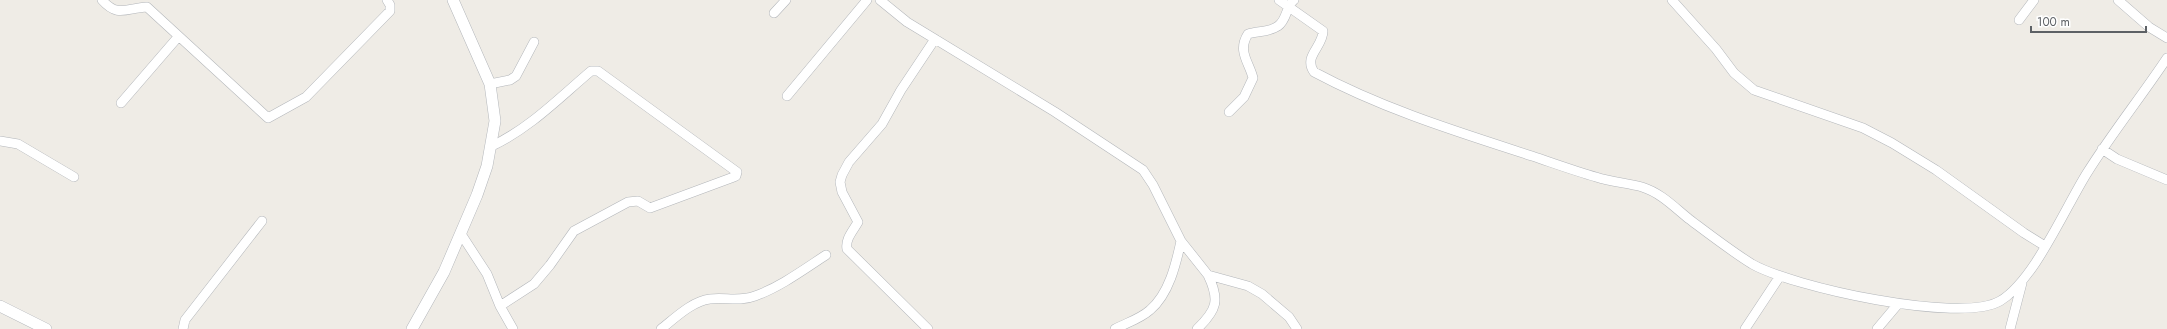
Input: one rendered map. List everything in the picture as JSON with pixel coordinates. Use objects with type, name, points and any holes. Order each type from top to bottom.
[{"type":"street","points":[[102,0],[110,9],[118,12],[147,7],[268,118],[306,97],[320,84],[390,11],[390,5],[387,0]]},
{"type":"street","points":[[412,329],[428,304],[461,234],[484,173],[492,146],[495,121],[490,84],[453,0]]},
{"type":"street","points":[[774,13],[786,0]]},
{"type":"street","points":[[787,96],[867,0]]},
{"type":"street","points":[[880,0],[906,22],[1055,112],[1143,170],[1153,185],[1182,241],[1208,275],[1215,290],[1216,300],[1212,309],[1197,329]]},
{"type":"street","points":[[1279,0],[1292,3],[1323,31],[1323,37],[1310,58],[1310,66],[1314,72],[1358,94],[1450,130],[1598,178],[1643,188],[1662,196],[1691,220],[1754,265],[1780,276],[1828,290],[1898,304],[1936,307],[1978,307],[1998,302],[2022,281],[2102,150],[2167,58]]},
{"type":"street","points":[[1672,0],[1706,37],[1734,73],[1754,90],[1863,128],[1892,143],[1936,170],[2044,246]]},
{"type":"street","points":[[2019,20],[2034,0]]},
{"type":"street","points":[[2118,0],[2149,27],[2167,38]]},
{"type":"street","points":[[1229,112],[1244,97],[1253,78],[1245,60],[1244,40],[1248,34],[1273,29],[1280,25],[1292,3]]},
{"type":"street","points":[[122,102],[178,37]]},
{"type":"street","points":[[928,329],[847,250],[846,244],[848,238],[858,222],[842,192],[840,182],[849,162],[882,124],[901,90],[935,39]]},
{"type":"street","points":[[490,84],[510,80],[516,76],[534,42]]},
{"type":"street","points":[[492,146],[509,138],[544,113],[591,71],[598,71],[736,172],[736,176],[650,208],[638,202],[628,202],[574,231],[550,265],[534,284],[500,306]]},
{"type":"street","points":[[0,141],[18,144],[74,177]]},
{"type":"street","points":[[2102,150],[2117,159],[2167,180]]},
{"type":"street","points":[[183,329],[185,320],[262,221]]},
{"type":"street","points":[[461,234],[487,274],[500,306],[514,329]]},
{"type":"street","points":[[1114,329],[1150,310],[1160,298],[1176,262],[1182,241]]},
{"type":"street","points":[[660,329],[692,306],[709,299],[741,300],[755,296],[790,279],[826,255]]},
{"type":"street","points":[[1208,275],[1248,286],[1262,294],[1289,318],[1297,329]]},
{"type":"street","points":[[1745,329],[1780,276]]},
{"type":"street","points":[[2010,329],[2022,281]]},
{"type":"street","points":[[1878,329],[1898,304]]},
{"type":"street","points":[[0,306],[45,329]]}]
